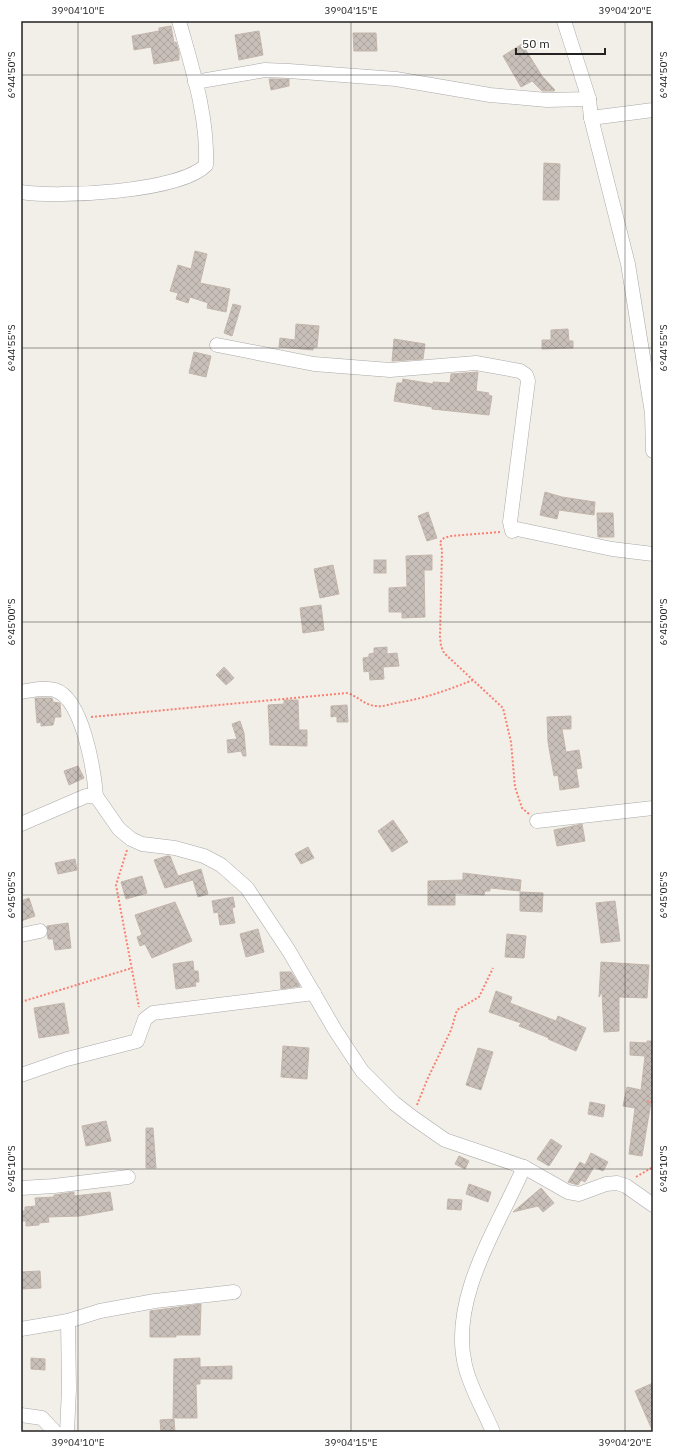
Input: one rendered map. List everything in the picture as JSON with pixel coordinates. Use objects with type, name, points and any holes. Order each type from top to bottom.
[{"type":"street","points":[[21,192],[109,192],[152,186],[200,172],[206,165],[205,131],[195,82],[179,21]]},
{"type":"street","points":[[564,21],[589,99],[592,118],[628,264],[652,413],[653,451]]},
{"type":"street","points":[[195,82],[265,70],[396,79],[490,95],[547,100],[589,99]]},
{"type":"street","points":[[592,118],[653,110]]},
{"type":"street","points":[[217,344],[314,364],[390,370],[476,363],[520,371],[526,375],[528,381],[510,522],[512,531],[517,529],[612,548],[653,554]]},
{"type":"street","points":[[21,692],[38,689],[56,690],[64,695],[71,704],[78,718],[94,770],[96,796],[119,829],[131,839],[142,844],[193,851],[221,865],[254,896],[335,1030],[362,1071],[394,1104],[434,1134],[455,1145],[524,1167],[575,1194],[582,1194],[612,1183],[626,1186],[653,1205]]},
{"type":"street","points":[[21,824],[86,796],[96,796]]},
{"type":"street","points":[[537,821],[653,808]]},
{"type":"street","points":[[21,935],[40,931]]},
{"type":"street","points":[[21,1075],[68,1059],[137,1041],[142,1024],[147,1016],[157,1013],[314,993]]},
{"type":"street","points":[[493,1432],[465,1365],[462,1340],[467,1298],[481,1257],[524,1167]]},
{"type":"street","points":[[21,1188],[54,1186],[128,1177]]},
{"type":"street","points":[[21,1329],[68,1321],[100,1311],[155,1301],[234,1292]]},
{"type":"street","points":[[67,1432],[69,1389],[68,1321]]},
{"type":"street","points":[[21,1415],[42,1418],[55,1432]]},
{"type":"path","points":[[512,531],[451,536],[444,538],[440,542],[442,550],[441,646],[444,653],[503,708],[511,742],[515,787],[522,808],[537,821]]},
{"type":"path","points":[[78,718],[150,710],[347,693],[355,695],[367,704],[378,706],[410,701],[449,690],[473,680]]},
{"type":"path","points":[[131,839],[116,885],[128,940],[142,1024]]},
{"type":"path","points":[[21,1002],[132,968]]},
{"type":"path","points":[[412,1117],[426,1080],[451,1030],[457,1010],[479,997],[493,968]]},
{"type":"path","points":[[647,1101],[653,1103]]},
{"type":"path","points":[[626,1186],[635,1178],[653,1167]]},
{"type":"building","points":[[171,26],[174,43],[176,42],[179,52],[179,60],[154,64],[151,47],[134,50],[132,36],[159,31],[159,28]]},
{"type":"building","points":[[259,31],[263,55],[239,60],[235,35]]},
{"type":"building","points":[[353,33],[376,33],[377,51],[354,51]]},
{"type":"building","points":[[522,44],[542,76],[555,90],[554,91],[542,91],[532,81],[521,87],[503,56]]},
{"type":"building","points":[[269,79],[289,79],[289,86],[271,90]]},
{"type":"building","points":[[544,163],[560,164],[559,200],[543,200]]},
{"type":"building","points":[[195,251],[207,254],[200,283],[230,289],[226,312],[207,308],[208,303],[190,297],[188,303],[176,299],[178,293],[170,291],[178,265],[191,269]]},
{"type":"building","points":[[233,304],[241,306],[232,336],[224,333]]},
{"type":"building","points":[[296,324],[319,326],[317,347],[313,347],[313,350],[279,347],[280,338],[295,340]]},
{"type":"building","points":[[568,329],[569,341],[573,341],[573,348],[542,349],[542,340],[551,340],[551,330]]},
{"type":"building","points":[[394,339],[425,344],[423,359],[392,361]]},
{"type":"building","points":[[194,352],[211,356],[206,377],[189,373]]},
{"type":"building","points":[[478,372],[476,391],[489,393],[488,395],[492,396],[489,415],[432,409],[432,407],[394,401],[397,383],[402,383],[403,379],[433,384],[433,382],[450,383],[451,374]]},
{"type":"building","points":[[545,492],[562,497],[595,502],[594,515],[559,510],[557,519],[540,515]]},
{"type":"building","points":[[428,512],[437,538],[427,541],[418,516]]},
{"type":"building","points":[[597,513],[613,513],[614,537],[598,537]]},
{"type":"building","points":[[432,555],[432,570],[424,570],[425,617],[402,618],[402,612],[389,612],[389,588],[407,587],[406,556]]},
{"type":"building","points":[[374,560],[386,560],[386,573],[374,573]]},
{"type":"building","points":[[333,565],[339,594],[320,598],[314,569]]},
{"type":"building","points":[[321,605],[324,630],[303,633],[300,608]]},
{"type":"building","points":[[387,647],[387,654],[397,653],[399,666],[383,667],[384,679],[370,680],[369,671],[364,672],[363,658],[369,657],[369,654],[374,653],[374,648]]},
{"type":"building","points":[[224,667],[234,678],[226,685],[216,675]]},
{"type":"building","points":[[35,698],[52,698],[53,702],[60,703],[61,717],[55,717],[53,725],[41,726],[41,722],[37,723]]},
{"type":"building","points":[[284,700],[298,700],[299,730],[307,730],[307,746],[270,745],[268,705],[284,704]]},
{"type":"building","points":[[347,705],[348,722],[337,722],[337,716],[331,717],[331,706]]},
{"type":"building","points":[[571,716],[571,729],[562,729],[566,752],[579,750],[582,768],[576,769],[579,787],[560,790],[558,775],[554,776],[548,742],[547,717]]},
{"type":"building","points":[[240,721],[244,733],[246,756],[243,756],[241,751],[228,753],[227,740],[237,739],[232,724]]},
{"type":"building","points":[[78,766],[84,778],[69,785],[64,771]]},
{"type":"building","points":[[393,820],[408,842],[392,852],[378,831]]},
{"type":"building","points":[[582,824],[585,841],[557,846],[554,830]]},
{"type":"building","points":[[308,847],[314,858],[301,864],[295,854]]},
{"type":"building","points":[[170,856],[178,876],[201,869],[208,894],[198,897],[193,880],[165,888],[154,860]]},
{"type":"building","points":[[75,859],[77,870],[58,874],[55,863]]},
{"type":"building","points":[[463,873],[521,880],[520,891],[490,888],[490,891],[485,891],[484,895],[455,893],[455,905],[428,905],[428,881],[463,880]]},
{"type":"building","points":[[142,876],[147,893],[126,899],[121,882]]},
{"type":"building","points":[[520,892],[543,893],[542,912],[520,911]]},
{"type":"building","points":[[233,897],[235,907],[232,908],[235,923],[220,925],[218,912],[214,913],[212,901]]},
{"type":"building","points":[[29,898],[35,916],[21,921],[21,901]]},
{"type":"building","points":[[615,901],[620,941],[601,943],[596,903]]},
{"type":"building","points":[[175,902],[192,941],[152,958],[145,944],[140,946],[137,937],[142,935],[135,915]]},
{"type":"building","points":[[68,923],[71,948],[55,950],[53,939],[48,939],[47,926]]},
{"type":"building","points":[[258,929],[264,952],[246,957],[240,934]]},
{"type":"building","points":[[507,934],[526,936],[524,958],[505,957]]},
{"type":"building","points":[[193,961],[194,971],[198,971],[199,982],[195,982],[196,986],[176,989],[173,964]]},
{"type":"building","points":[[601,962],[649,965],[647,998],[619,997],[619,1031],[604,1032],[602,992],[599,997]]},
{"type":"building","points":[[280,972],[291,972],[300,986],[281,989]]},
{"type":"building","points":[[496,991],[512,997],[510,1003],[556,1021],[558,1016],[586,1028],[576,1051],[519,1026],[521,1023],[489,1012]]},
{"type":"building","points":[[64,1003],[69,1033],[39,1038],[34,1008]]},
{"type":"building","points":[[647,1041],[653,1041],[653,1090],[642,1156],[629,1154],[635,1108],[623,1106],[627,1087],[641,1090],[645,1056],[630,1055],[630,1042],[647,1043]]},
{"type":"building","points":[[283,1046],[309,1048],[307,1079],[281,1077]]},
{"type":"building","points":[[478,1048],[493,1052],[481,1090],[466,1085]]},
{"type":"building","points":[[590,1102],[605,1105],[603,1117],[588,1114]]},
{"type":"building","points":[[106,1121],[111,1141],[86,1146],[82,1126]]},
{"type":"building","points":[[146,1128],[153,1128],[156,1168],[146,1168]]},
{"type":"building","points":[[551,1139],[562,1146],[549,1166],[537,1159]]},
{"type":"building","points":[[591,1153],[608,1162],[603,1171],[594,1167],[585,1182],[581,1180],[578,1185],[568,1182],[580,1162],[585,1165]]},
{"type":"building","points":[[459,1156],[469,1161],[465,1169],[455,1164]]},
{"type":"building","points":[[469,1184],[491,1192],[488,1202],[466,1194]]},
{"type":"building","points":[[541,1188],[554,1203],[543,1212],[538,1206],[513,1212]]},
{"type":"building","points":[[74,1192],[74,1196],[110,1192],[113,1210],[80,1216],[48,1217],[49,1222],[39,1223],[39,1225],[26,1226],[26,1221],[21,1221],[21,1211],[25,1211],[25,1207],[36,1206],[35,1198],[54,1197],[54,1195]]},
{"type":"building","points":[[448,1199],[462,1200],[461,1210],[447,1209]]},
{"type":"building","points":[[40,1271],[41,1288],[21,1289],[21,1272]]},
{"type":"building","points":[[201,1304],[200,1335],[150,1337],[150,1311]]},
{"type":"building","points":[[31,1358],[45,1359],[45,1370],[31,1369]]},
{"type":"building","points":[[200,1358],[200,1367],[232,1366],[232,1379],[200,1379],[200,1384],[196,1384],[197,1418],[173,1418],[174,1359]]},
{"type":"building","points":[[653,1383],[653,1432],[635,1391]]},
{"type":"building","points":[[174,1419],[175,1432],[161,1432],[160,1420]]}]
